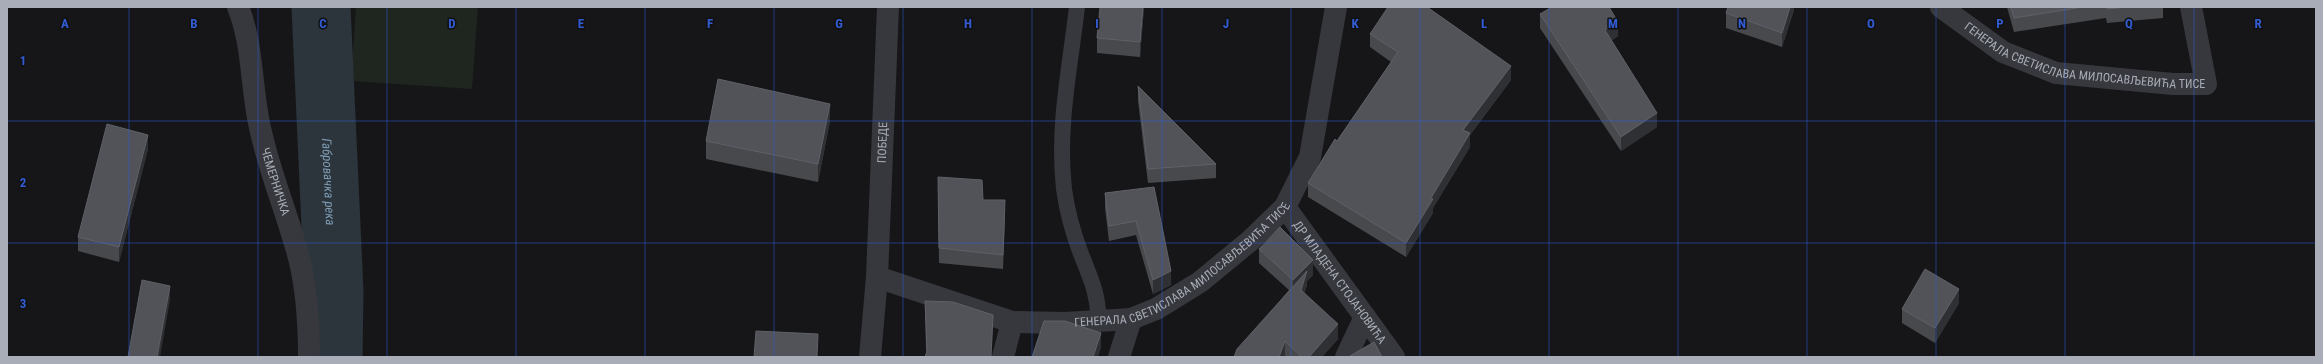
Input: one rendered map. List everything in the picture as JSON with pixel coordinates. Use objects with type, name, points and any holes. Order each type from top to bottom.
[{"type":"street","name":"ЧЕМЕРНИЧКА","points":[[238,7],[248,44],[259,124],[269,165],[298,257],[306,291],[309,324],[309,357]]},
{"type":"street","name":"ПОБЕДЕ","points":[[870,357],[877,277],[888,7]]},
{"type":"street","name":"ГЕНЕРАЛА СВЕТИСЛАВА МИЛОСАВЉЕВИЋА ТИСЕ","points":[[877,277],[1012,322],[1065,323],[1131,319],[1156,309],[1200,282],[1251,240],[1285,207],[1310,157],[1336,7]]},
{"type":"street","name":"ГЕНЕРАЛА СВЕТИСЛАВА МИЛОСАВЉЕВИЋА ТИСЕ","points":[[1941,7],[2004,52],[2056,73],[2172,84],[2206,84],[2192,7]]},
{"type":"street","name":"ДР МЛАДЕНА СТОЈАНОВИЋА","points":[[1285,207],[1394,357]]},
{"type":"street","points":[[1346,357],[1365,317]]},
{"type":"street","points":[[1119,357],[1131,319]]},
{"type":"street","points":[[1003,357],[1012,322]]},
{"type":"lane","points":[[1077,7],[1063,108],[1062,166],[1068,210],[1080,253],[1097,293],[1098,320]]},
{"type":"shaded area","points":[[356,7],[478,7],[472,89],[351,81]]},
{"type":"building","points":[[1100,7],[1143,7],[1140,42],[1097,38]]},
{"type":"building","points":[[1388,7],[1427,7],[1511,66],[1463,130],[1470,133],[1431,198],[1433,199],[1406,243],[1308,183],[1335,139],[1337,141],[1398,52],[1370,34]]},
{"type":"building","points":[[1552,7],[1609,7],[1618,22],[1605,30],[1657,113],[1621,137],[1540,14]]},
{"type":"building","points":[[1728,7],[1790,7],[1782,33],[1726,13]]},
{"type":"building","points":[[2011,7],[2083,7],[2014,18]]},
{"type":"building","points":[[2106,7],[2129,7],[2107,9]]},
{"type":"building","points":[[718,79],[830,104],[818,164],[706,141]]},
{"type":"building","points":[[1138,86],[1216,164],[1148,169]]},
{"type":"building","points":[[107,124],[148,135],[119,247],[78,237]]},
{"type":"building","points":[[938,177],[982,180],[983,200],[1005,200],[1003,255],[939,248]]},
{"type":"building","points":[[1154,187],[1171,271],[1153,280],[1136,221],[1109,226],[1105,193]]},
{"type":"building","points":[[1280,227],[1313,260],[1293,280],[1259,249]]},
{"type":"building","points":[[1925,269],[1959,289],[1935,328],[1902,309]]},
{"type":"building","points":[[1307,271],[1301,290],[1338,324],[1309,357],[1302,357],[1285,341],[1279,357],[1234,357],[1237,349]]},
{"type":"building","points":[[142,280],[170,286],[157,357],[128,357]]},
{"type":"building","points":[[925,301],[953,302],[993,315],[991,357],[925,357],[927,351]]},
{"type":"building","points":[[1044,321],[1065,321],[1101,333],[1093,357],[1032,357]]},
{"type":"building","points":[[756,331],[818,334],[817,357],[754,357]]},
{"type":"building","points":[[1374,342],[1382,357],[1350,356]]},
{"type":"waterway","name":"Габровачка река","points":[[321,7],[334,292],[333,357]]}]
